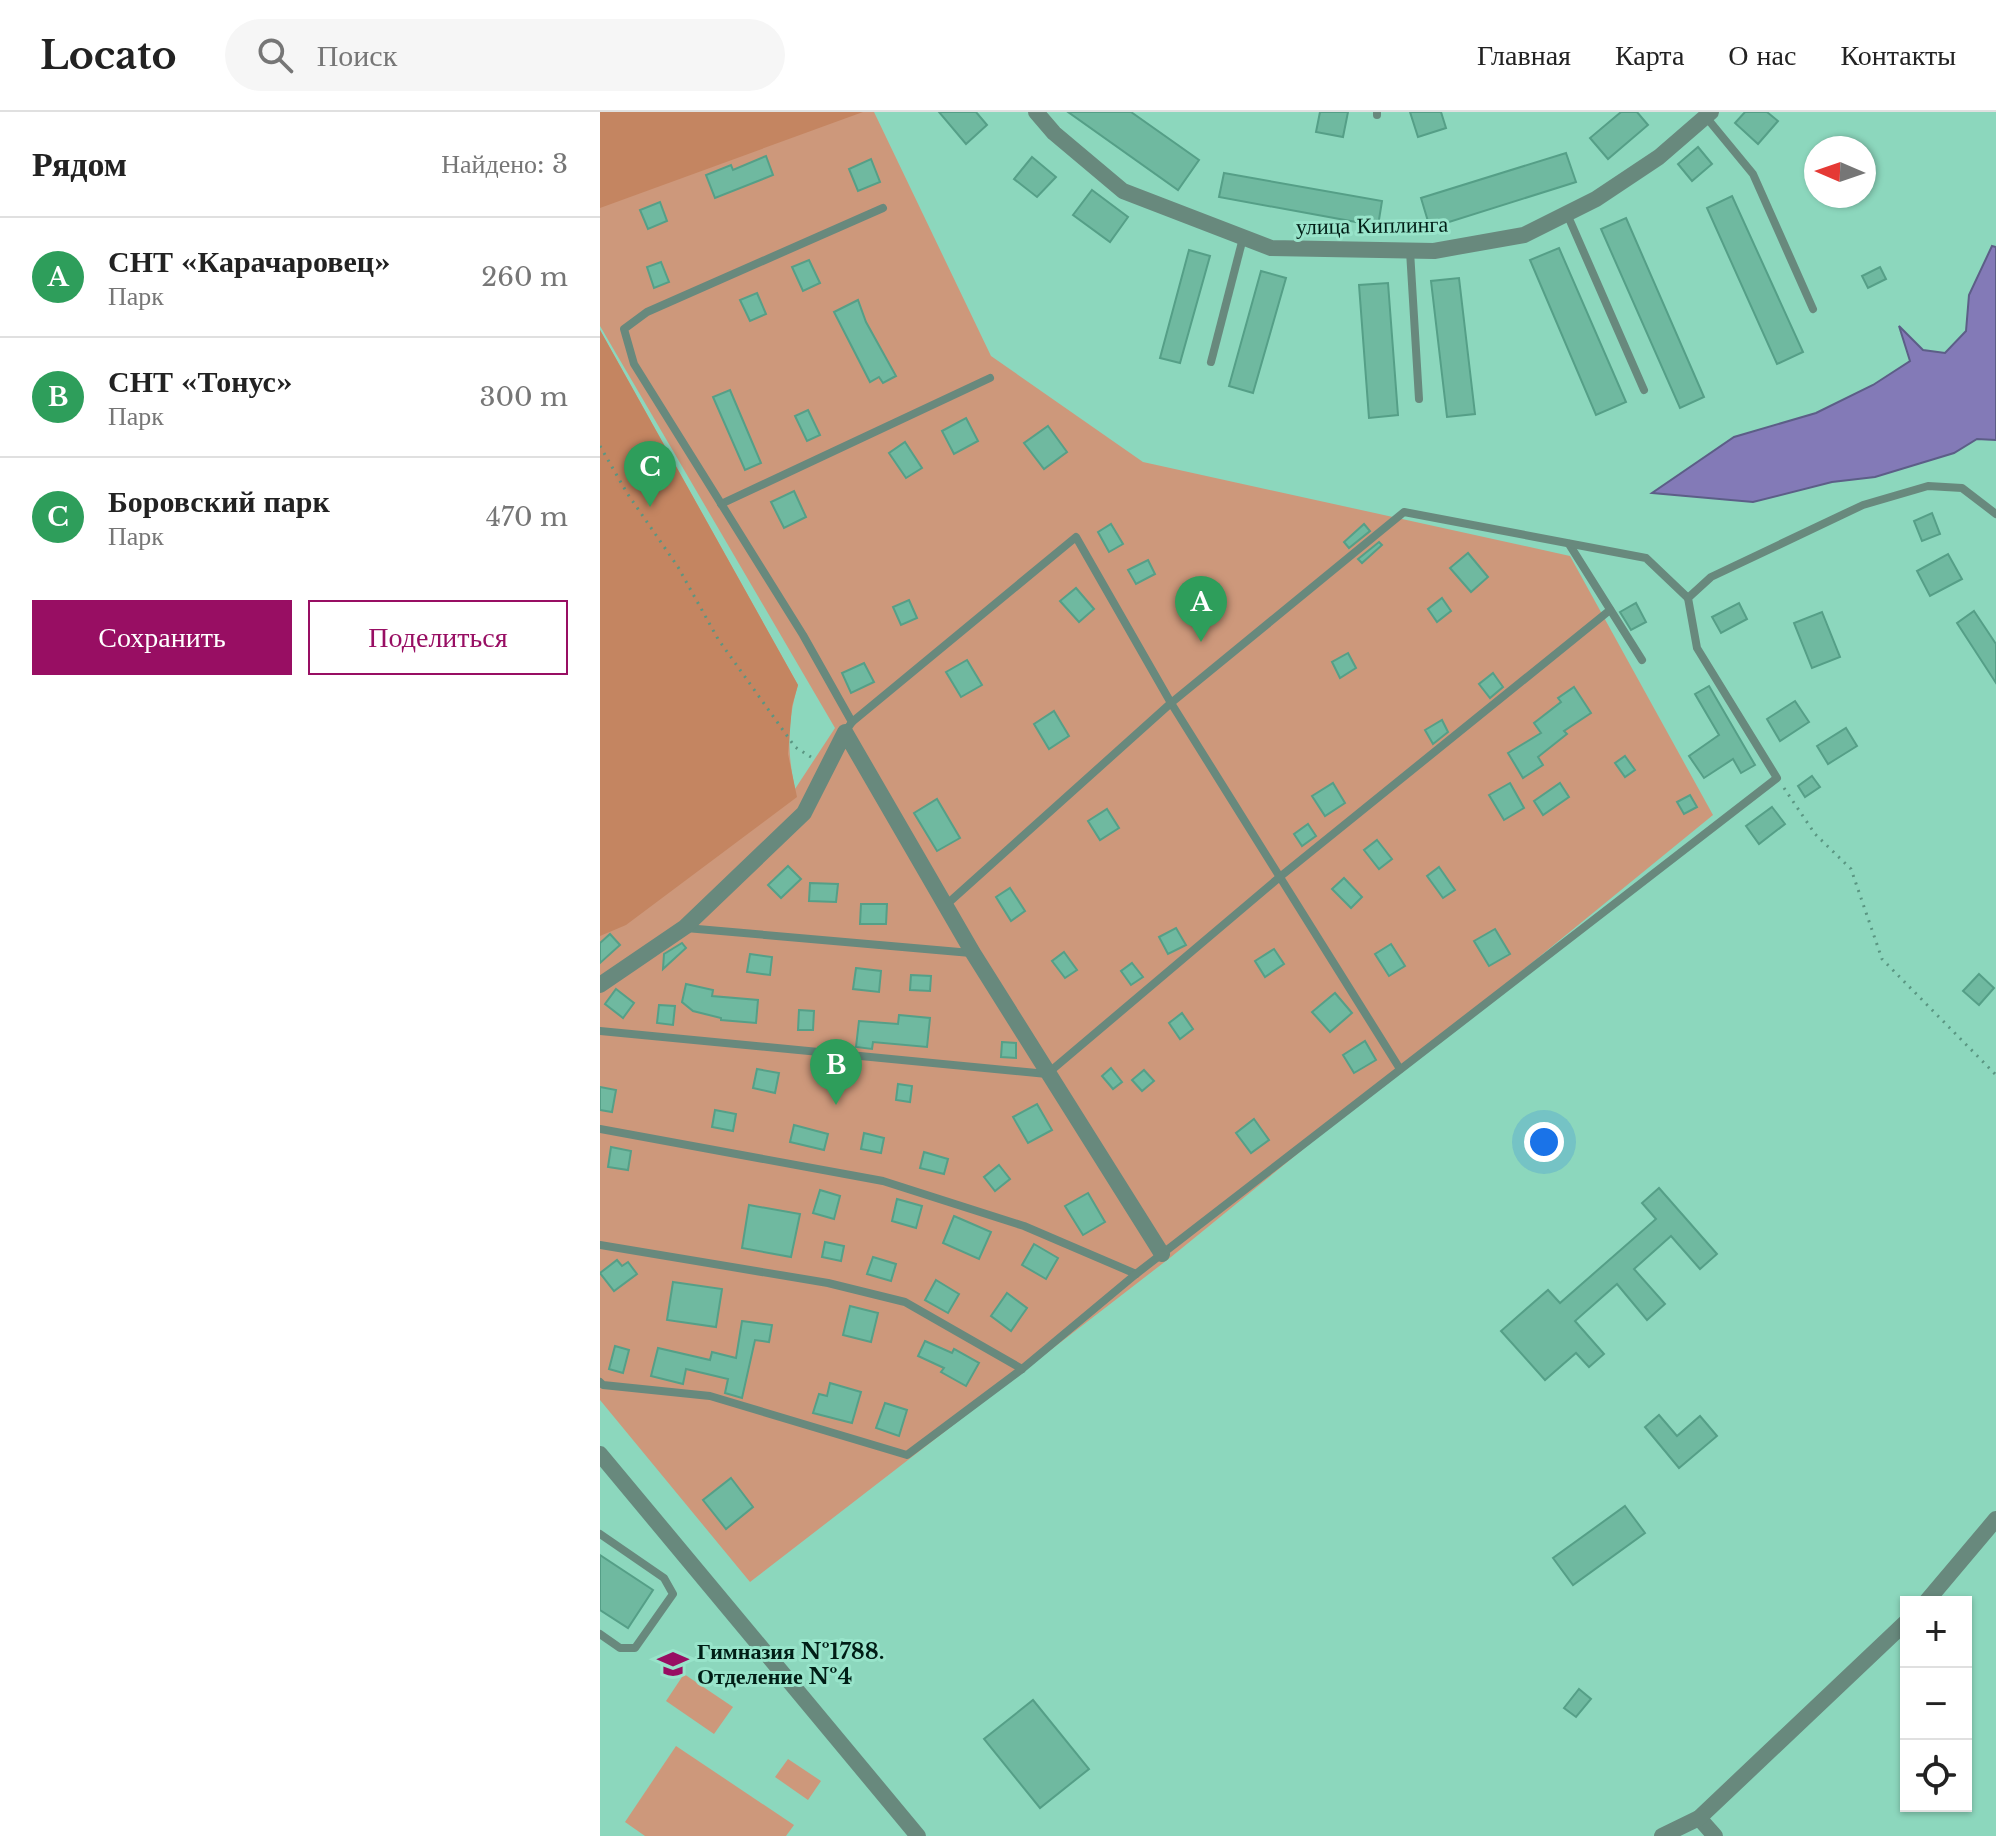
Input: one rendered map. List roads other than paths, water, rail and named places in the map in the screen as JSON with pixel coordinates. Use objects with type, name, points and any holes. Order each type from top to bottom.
[{"type":"street","name":"улица Киплинга","points":[[1036,112],[1054,133],[1123,191],[1271,248],[1434,251],[1524,235],[1567,214],[1596,199],[1659,157],[1708,114]]},
{"type":"street","points":[[600,985],[685,927],[804,813],[848,727]]},
{"type":"street","points":[[848,727],[973,953],[1162,1254]]},
{"type":"street","points":[[600,1454],[918,1836]]},
{"type":"street","points":[[1931,1596],[1996,1519]]},
{"type":"street","points":[[1662,1836],[1699,1818],[1900,1628]]},
{"type":"street","points":[[1699,1818],[1715,1836]]},
{"type":"lane","points":[[1708,114],[1753,174],[1813,309]]},
{"type":"lane","points":[[883,208],[647,312],[624,329],[634,364],[803,635],[848,727],[1076,537],[1171,703],[1400,1069]]},
{"type":"lane","points":[[1567,214],[1644,390]]},
{"type":"lane","points":[[1211,362],[1243,238]]},
{"type":"lane","points":[[1410,250],[1419,399]]},
{"type":"lane","points":[[721,504],[990,378]]},
{"type":"lane","points":[[1688,598],[1711,577],[1863,505],[1928,486],[1962,488],[1996,514]]},
{"type":"lane","points":[[600,1382],[603,1385],[710,1396],[907,1455],[1022,1369],[1136,1274],[1777,778],[1697,648],[1688,598],[1646,558],[1404,512],[1171,703],[946,905]]},
{"type":"lane","points":[[1569,544],[1642,660]]},
{"type":"lane","points":[[600,1031],[1047,1074],[1281,876],[1610,610]]},
{"type":"lane","points":[[685,927],[973,953]]},
{"type":"lane","points":[[600,1129],[883,1181],[1024,1226],[1136,1274]]},
{"type":"lane","points":[[600,1245],[828,1283],[905,1302],[1022,1369]]},
{"type":"lane","points":[[600,1534],[664,1578],[673,1594],[635,1648],[620,1648],[600,1634]]},
{"type":"place","name":"Боровский парк","points":[[650,507]]},
{"type":"place","name":"СНТ «Карачаровец»","points":[[1201,642]]},
{"type":"place","name":"СНТ «Тонус»","points":[[836,1105]]},
{"type":"place","name":"Гимназия №1788. Отделение №4","points":[[673,1664]]}]
